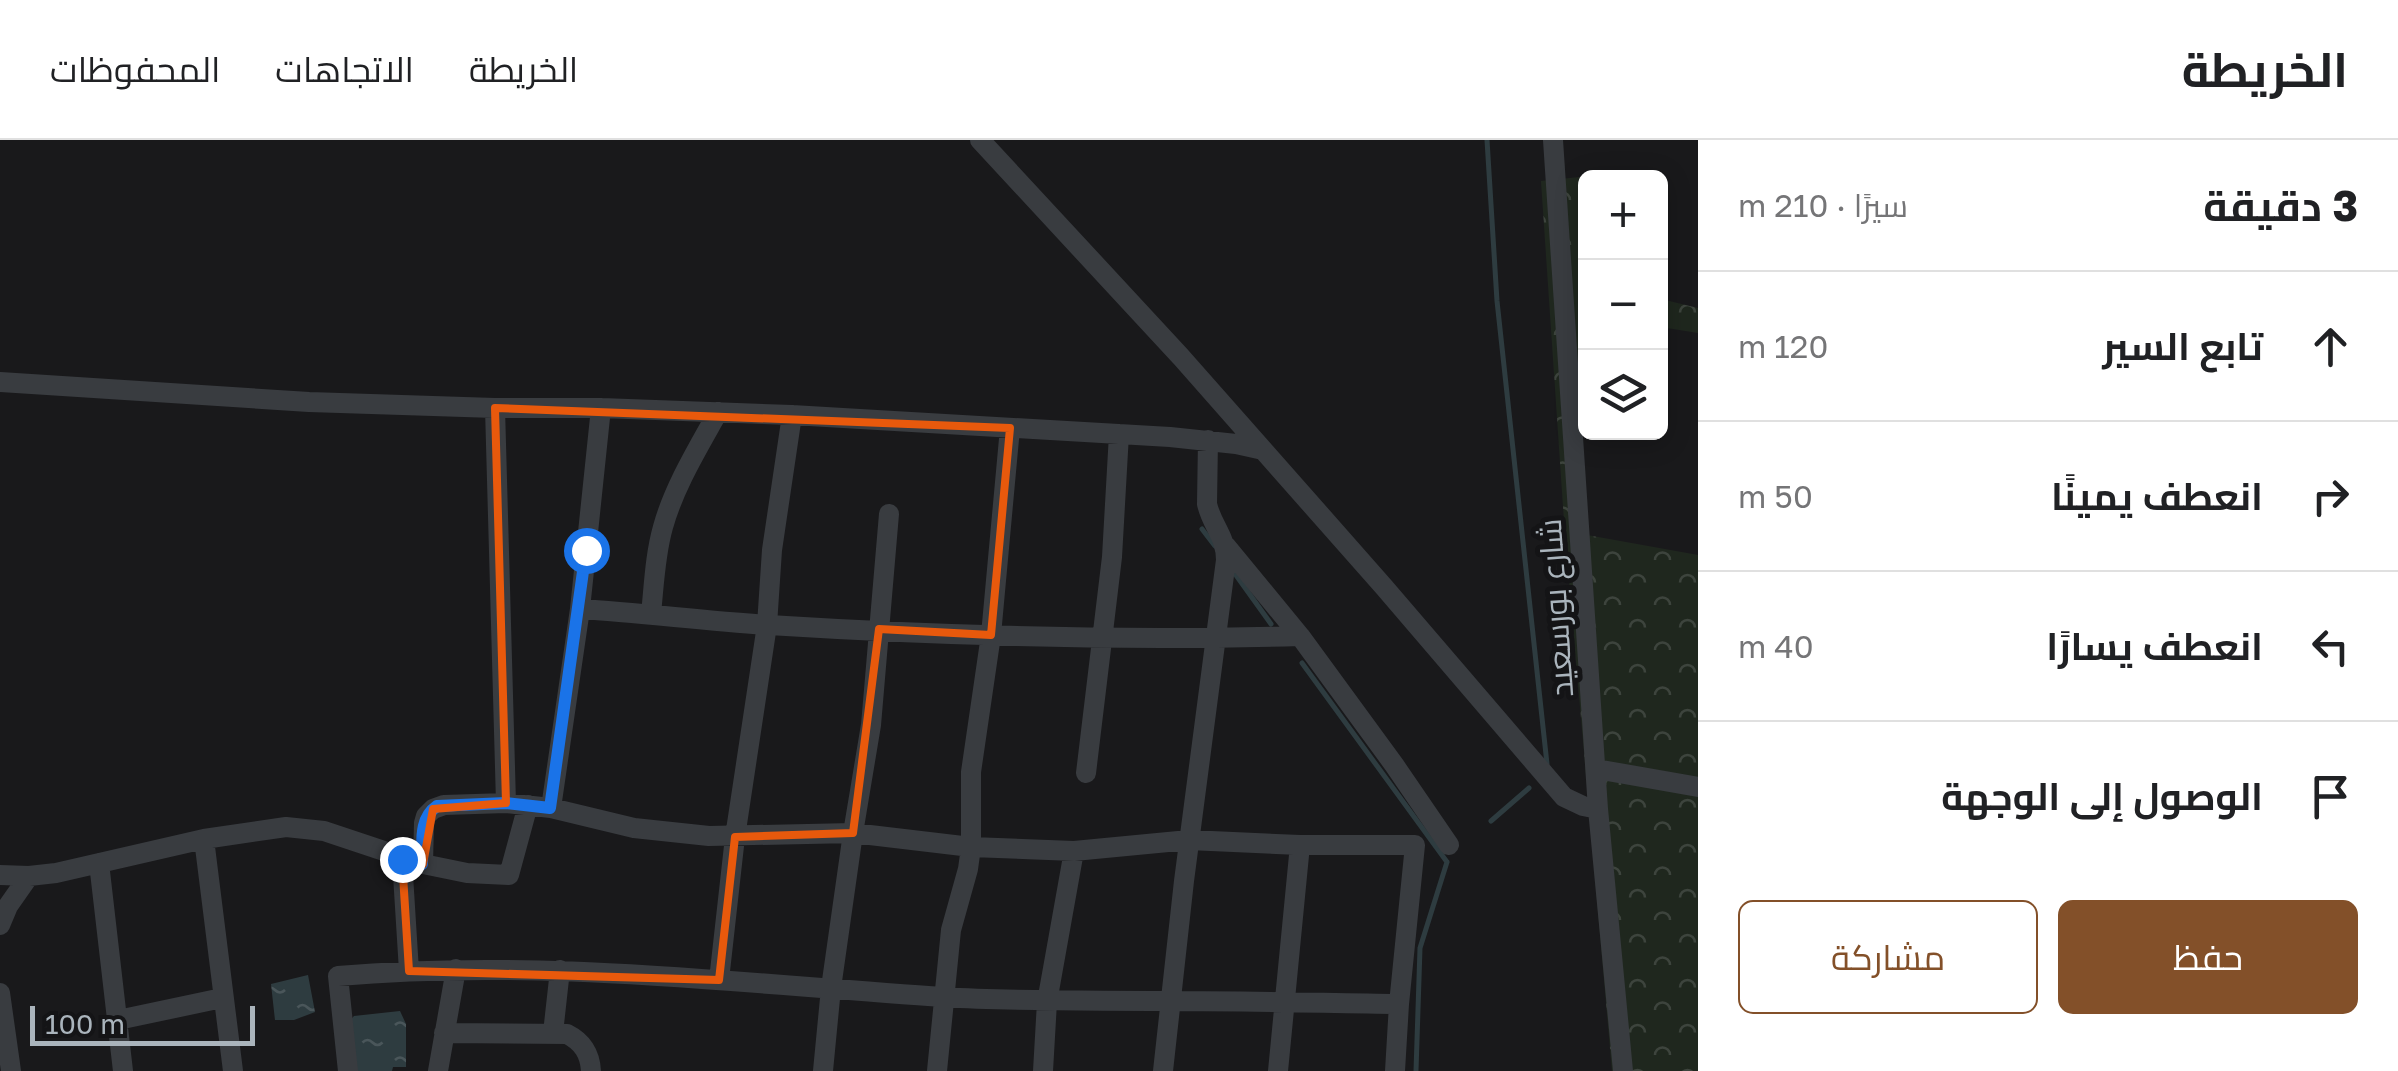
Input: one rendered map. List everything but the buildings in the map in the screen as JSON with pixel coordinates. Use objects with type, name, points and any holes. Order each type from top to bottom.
[{"type":"street","points":[[980,140],[1181,357],[1564,798],[1598,808]]},
{"type":"street","name":"شارع بورسعيد","points":[[1552,140],[1598,808],[1623,1071]]},
{"type":"street","points":[[0,382],[224,398],[792,415],[1208,440],[1262,450]]},
{"type":"street","points":[[495,408],[506,803]]},
{"type":"street","points":[[550,808],[580,609],[601,408]]},
{"type":"street","points":[[651,614],[663,525],[718,412]]},
{"type":"street","points":[[719,980],[792,415]]},
{"type":"street","points":[[937,1071],[952,930],[968,869],[971,772],[991,635],[1010,428]]},
{"type":"street","points":[[1086,772],[1114,540],[1119,434]]},
{"type":"street","points":[[1208,440],[1208,512],[1226,546],[1300,636],[1396,766],[1448,846]]},
{"type":"street","points":[[824,1071],[831,988],[871,725],[889,514]]},
{"type":"street","points":[[1163,1071],[1226,546]]},
{"type":"street","points":[[580,609],[767,625],[991,635],[1300,636]]},
{"type":"street","points":[[1596,768],[1698,786]]},
{"type":"street","points":[[409,971],[412,862],[426,816],[433,808],[444,805],[528,805],[634,828],[735,837],[853,833],[970,847],[1074,852],[1189,840],[1415,846],[1395,1071]]},
{"type":"street","points":[[0,875],[29,876],[204,839],[274,828],[304,828],[324,831],[412,862],[468,873],[509,875],[528,805]]},
{"type":"street","points":[[204,839],[233,1071]]},
{"type":"street","points":[[1278,1071],[1300,844]]},
{"type":"street","points":[[1043,1071],[1047,1002],[1074,852]]},
{"type":"street","points":[[99,863],[123,1071]]},
{"type":"street","points":[[0,925],[29,876]]},
{"type":"street","points":[[348,1071],[338,976],[456,968],[560,970],[1047,1002],[1399,1004]]},
{"type":"street","points":[[438,1071],[456,968]]},
{"type":"street","points":[[554,1033],[560,970]]},
{"type":"street","points":[[0,992],[11,1071]]},
{"type":"street","points":[[118,1020],[222,998]]},
{"type":"street","points":[[444,1033],[567,1034],[584,1048],[591,1071]]},
{"type":"highlighted area","points":[[495,408],[1010,428],[991,635],[879,629],[853,833],[735,837],[719,980],[409,971],[402,859],[423,864],[433,809],[506,803]]},
{"type":"green space","points":[[1578,177],[1578,440],[1587,535],[1698,555],[1698,1071],[1612,1071],[1565,536],[1541,181]]},
{"type":"green space","points":[[1668,301],[1698,308],[1698,333],[1668,328]]},
{"type":"water","points":[[308,975],[315,1012],[294,1020],[275,1020],[271,984]]},
{"type":"water","points":[[400,1011],[406,1024],[406,1067],[353,1071],[346,1025],[354,1016]]},
{"type":"waterway","points":[[1487,140],[1497,301],[1547,764]]},
{"type":"waterway","points":[[1202,529],[1215,546]]},
{"type":"waterway","points":[[1233,571],[1271,624]]},
{"type":"waterway","points":[[1302,663],[1447,862]]},
{"type":"waterway","points":[[1491,821],[1529,788]]},
{"type":"waterway","points":[[1416,1071],[1420,948],[1447,862]]},
{"type":"route","points":[[402,859],[422,864],[424,823],[437,806],[506,803],[550,808],[586,550]]}]
